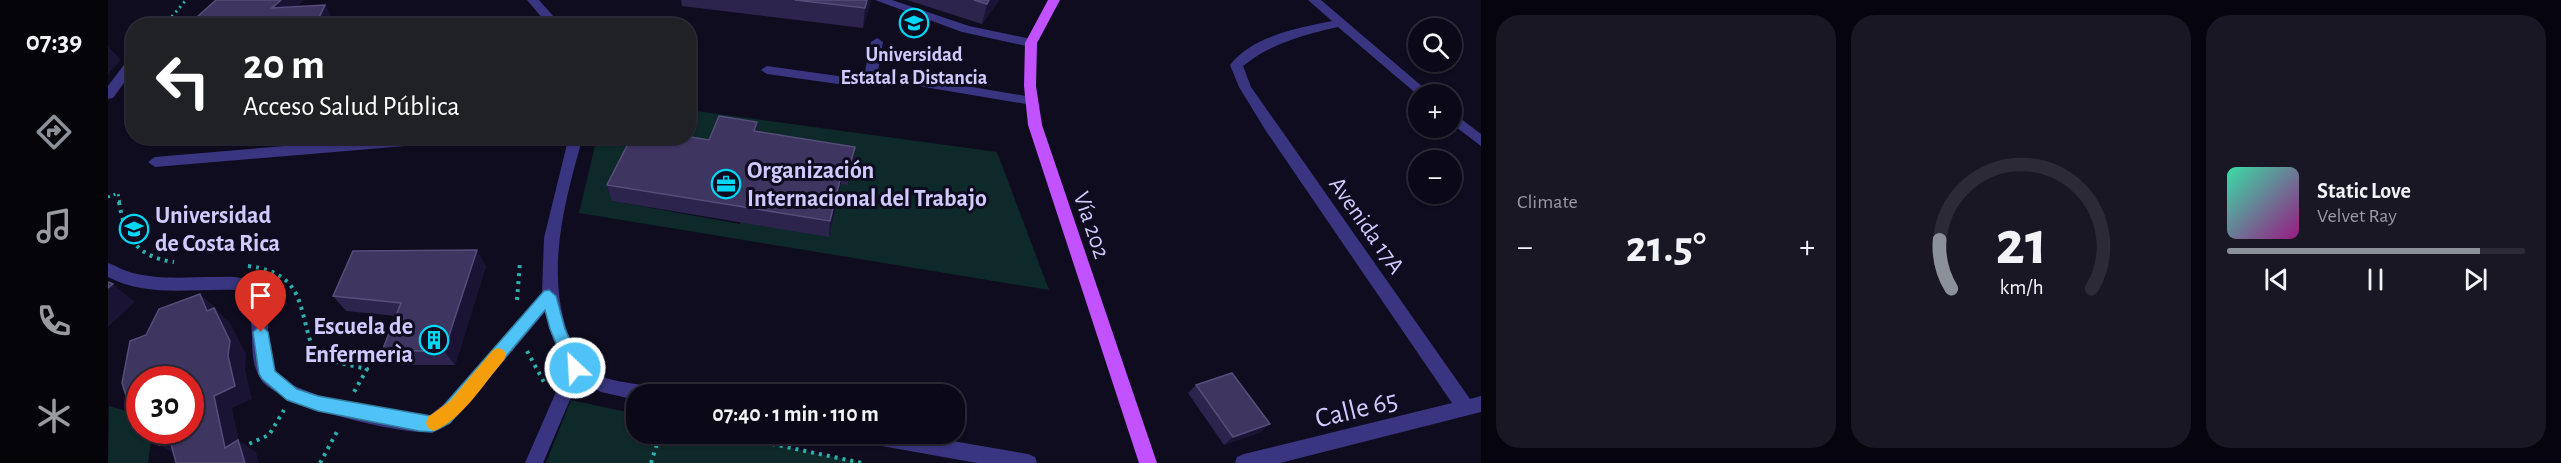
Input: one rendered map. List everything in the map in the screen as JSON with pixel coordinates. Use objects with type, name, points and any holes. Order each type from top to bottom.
[{"type":"main road","name":"Vía 202","points":[[1054,0],[1031,43],[1032,101],[1035,125],[1148,463]]},
{"type":"street","points":[[533,0],[549,18]]},
{"type":"street","points":[[881,0],[966,29],[1031,43]]},
{"type":"street","points":[[1314,0],[1413,84]]},
{"type":"street","name":"Avenida 17A","points":[[1339,23],[1283,36],[1256,48],[1236,65],[1245,87],[1272,128],[1474,406]]},
{"type":"street","points":[[871,74],[877,42]]},
{"type":"street","points":[[766,70],[845,81],[871,74],[1032,101]]},
{"type":"street","points":[[108,95],[126,71]]},
{"type":"street","points":[[1462,125],[1481,141]]},
{"type":"street","points":[[155,162],[370,144]]},
{"type":"street","points":[[574,144],[556,210],[550,245],[549,296],[557,329],[575,368],[600,385],[626,390]]},
{"type":"street","points":[[108,269],[114,274],[145,281],[240,284],[251,293],[260,313],[267,374],[277,385],[292,395],[318,403],[432,424],[444,417],[455,406],[549,296]]},
{"type":"street","points":[[534,463],[575,368]]},
{"type":"street","name":"Calle 65","points":[[1244,463],[1474,406]]},
{"type":"street","points":[[921,444],[1028,463]]},
{"type":"path","points":[[171,18],[186,0]]},
{"type":"path","points":[[108,196],[118,193],[125,233],[142,252],[155,260],[182,262]]},
{"type":"path","points":[[517,312],[520,262]]},
{"type":"path","points":[[236,265],[272,270],[283,276],[300,299],[317,358],[367,369],[353,393],[364,396]]},
{"type":"path","points":[[237,449],[268,435],[284,410]]},
{"type":"path","points":[[320,463],[341,425]]},
{"type":"path","points":[[651,463],[657,444]]},
{"type":"path","points":[[772,444],[862,463]]},
{"type":"green space","points":[[696,111],[997,152],[1049,290],[579,213],[595,144],[696,144]],"holes":[[[711,157],[752,190],[740,224],[613,201]]]},
{"type":"green space","points":[[571,400],[626,412],[626,444],[772,444],[862,463],[546,463]]},
{"type":"green space","points":[[109,406],[126,411],[126,444],[150,444],[148,463],[108,463]]},
{"type":"building","points":[[216,0],[281,0],[272,8],[325,5],[319,18],[196,18]]},
{"type":"building","points":[[795,0],[867,0],[865,8]]},
{"type":"building","points":[[974,0],[989,0],[987,4]]},
{"type":"building","name":"Organización Internacional del Trabajo","points":[[719,116],[757,122],[754,131],[855,147],[849,169],[843,168],[830,221],[607,185],[628,144],[696,144],[696,138],[709,140]]},
{"type":"building","name":"Escuela de Enfermerìa","points":[[477,250],[444,351],[382,351],[401,303],[333,296],[353,251]]},
{"type":"building","points":[[200,294],[207,311],[214,308],[230,341],[228,356],[235,386],[214,396],[225,448],[238,440],[245,463],[176,463],[171,444],[204,444],[204,366],[126,366],[126,396],[122,383],[130,341],[146,335],[159,309]]},
{"type":"building","points":[[1232,373],[1270,424],[1233,437],[1196,385]]},
{"type":"slow traffic","points":[[434,423],[455,406],[498,355]]},
{"type":"place","name":"Universidad Estatal a Distancia","points":[[914,23]]},
{"type":"place","name":"Organización Internacional del Trabajo","points":[[726,184]]},
{"type":"place","name":"Universidad de Costa Rica","points":[[134,229]]},
{"type":"place","name":"Escuela de Enfermerìa","points":[[434,340]]},
{"type":"route","points":[[261,332],[267,374],[277,385],[292,395],[318,403],[419,423],[432,424],[444,417],[549,296],[557,329],[575,368]]}]
